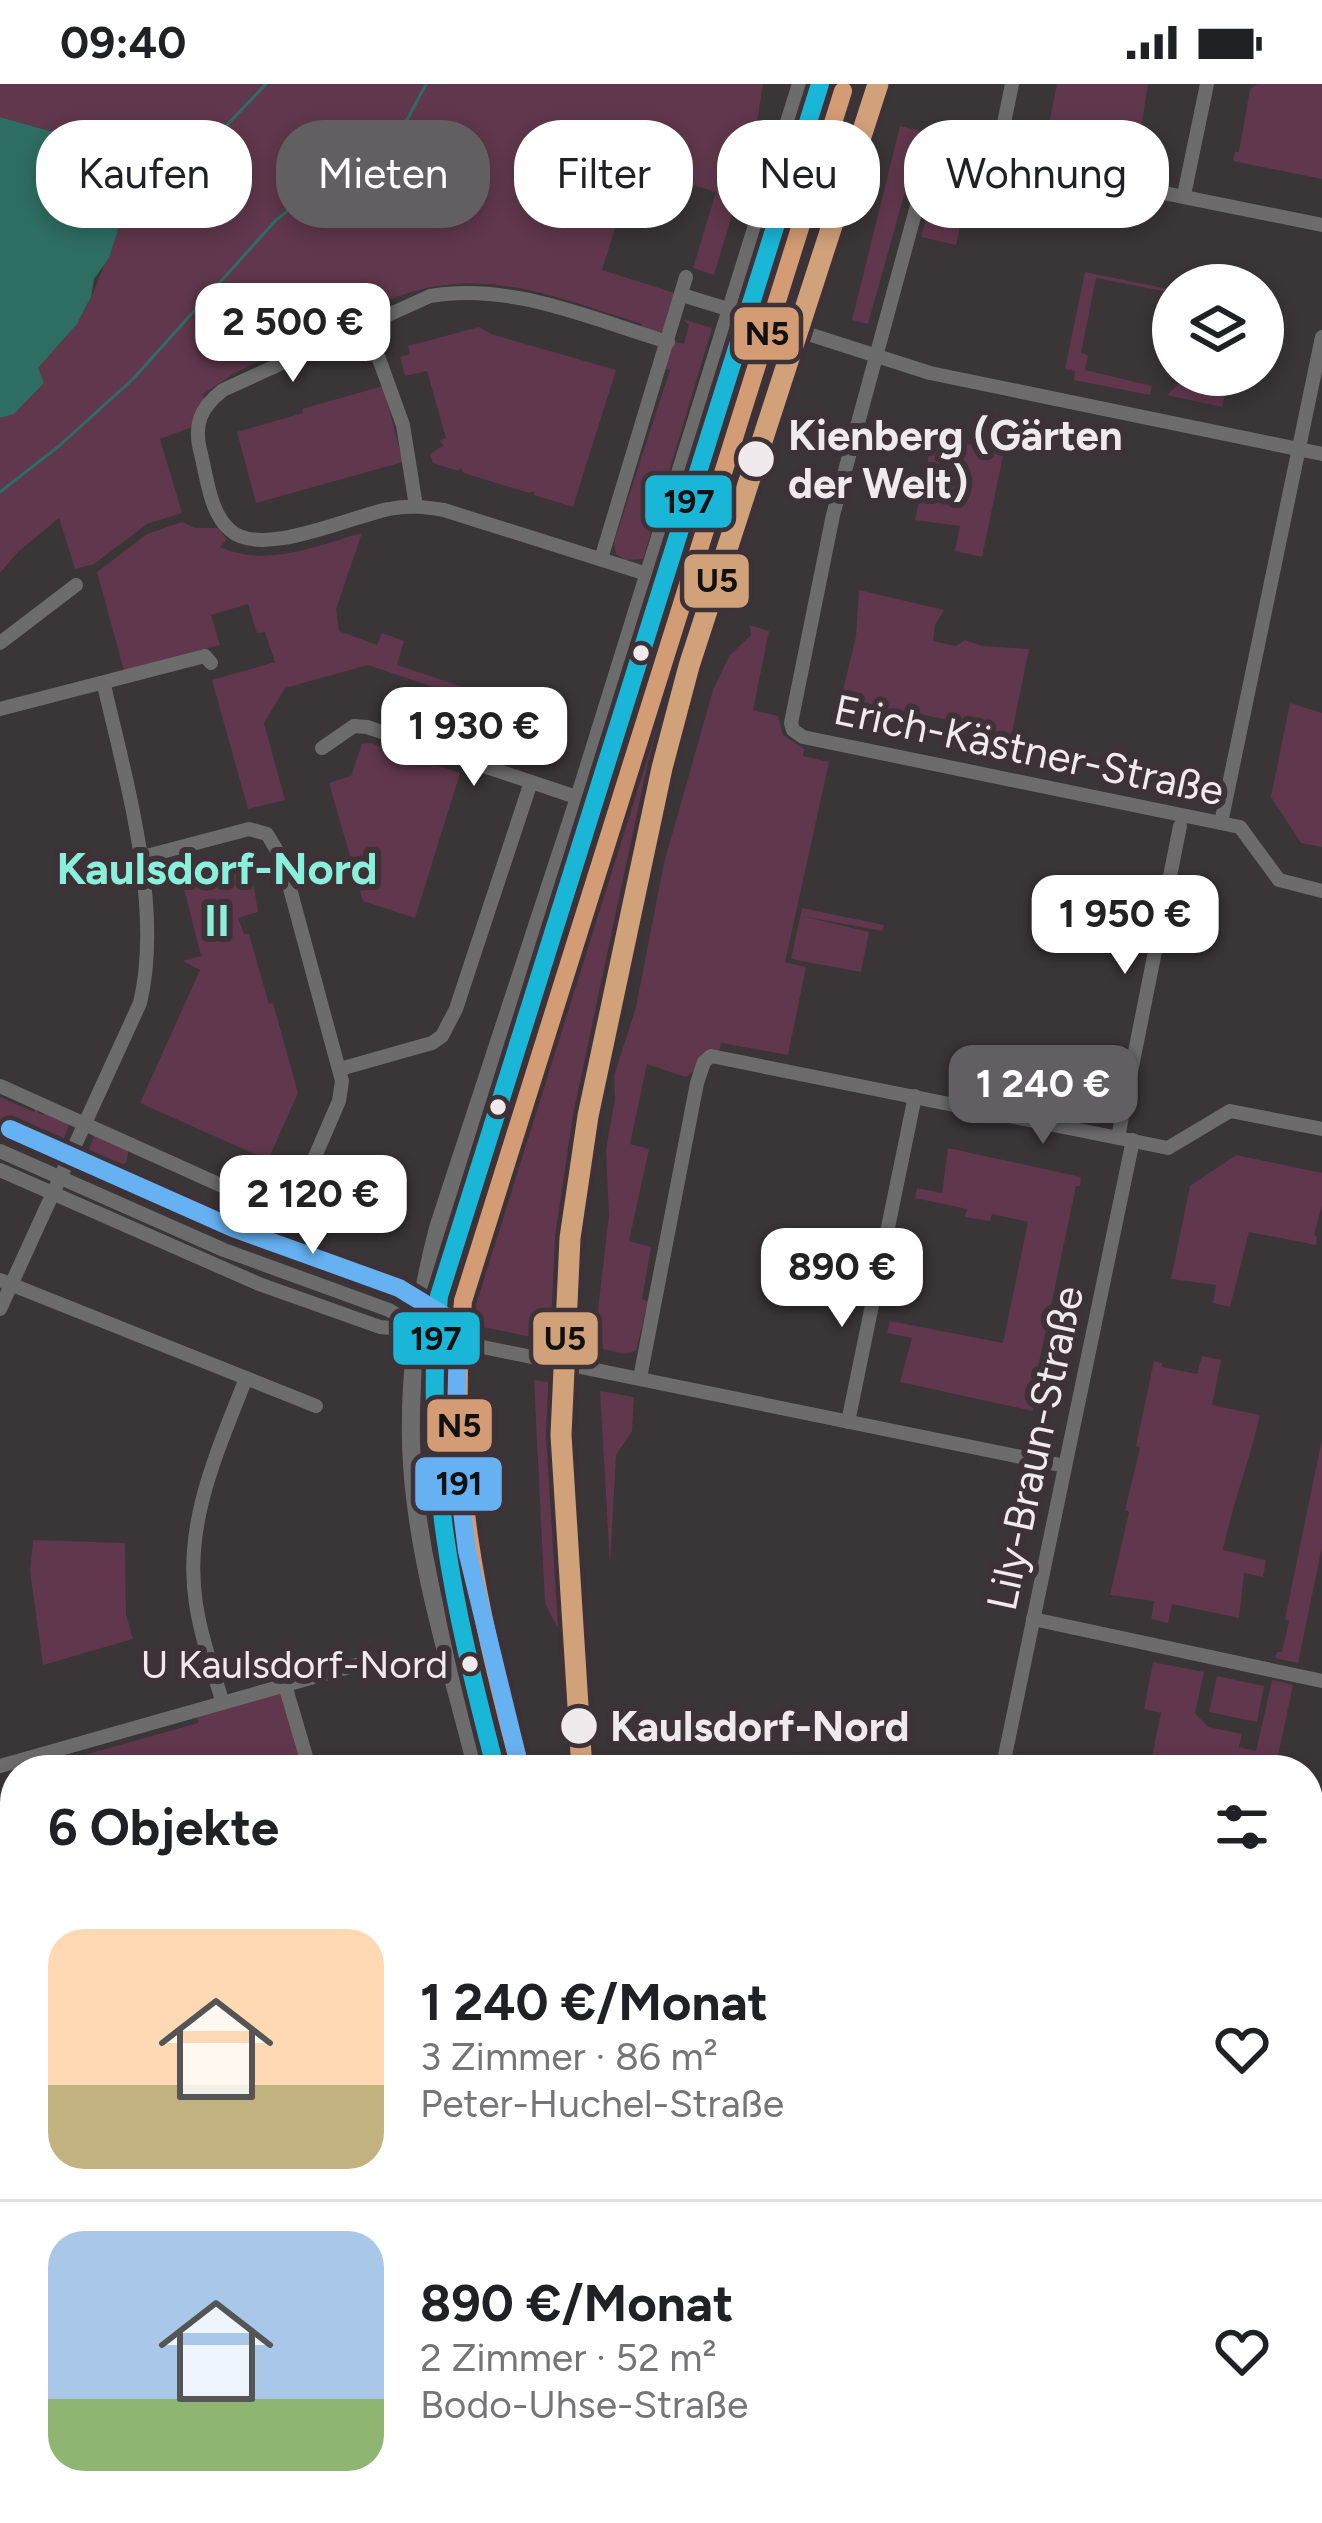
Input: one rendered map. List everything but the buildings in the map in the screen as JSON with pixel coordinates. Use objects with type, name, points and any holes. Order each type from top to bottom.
[{"type":"main road","points":[[492,1755],[443,1555],[431,1456],[422,1292],[438,1228],[587,800],[740,312],[801,84]]},
{"type":"main road","points":[[587,800],[647,574],[820,84]]},
{"type":"main road","points":[[426,1334],[412,1411],[416,1493],[437,1616],[473,1755]]},
{"type":"main road","points":[[416,1493],[431,1550],[436,1556],[443,1555]]},
{"type":"street","points":[[1005,120],[1012,84]]},
{"type":"street","points":[[1184,195],[1207,84]]},
{"type":"street","points":[[1169,192],[1322,225]]},
{"type":"street","points":[[876,355],[911,228]]},
{"type":"street","points":[[601,559],[686,277]]},
{"type":"street","points":[[647,574],[416,506],[257,541],[245,539],[227,528],[214,505],[198,442],[200,412],[223,390],[430,296],[481,292],[524,298],[668,342]]},
{"type":"street","points":[[682,295],[929,373],[1322,454]]},
{"type":"street","points":[[366,323],[403,425],[416,506]]},
{"type":"street","points":[[1221,823],[1322,337]]},
{"type":"street","name":"Erich-Kästner-Straße","points":[[876,355],[824,552],[793,706],[793,730],[841,745],[1221,823],[1246,831],[1283,883],[1322,891]]},
{"type":"street","points":[[0,644],[76,585]]},
{"type":"street","points":[[0,709],[205,656],[211,663]]},
{"type":"street","points":[[0,1309],[5,1282],[54,1194],[140,1003],[147,974],[150,954],[130,792],[104,685]]},
{"type":"street","points":[[322,748],[354,726],[368,727],[587,800]]},
{"type":"street","points":[[340,1069],[421,1048],[442,1036],[463,987],[531,782]]},
{"type":"street","name":"Erich-Kästner-Straße","points":[[1126,1139],[1180,826]]},
{"type":"street","points":[[0,1086],[290,1213],[339,1101],[340,1069],[283,859],[267,834],[243,829],[139,858]]},
{"type":"street","points":[[640,1378],[704,1062],[718,1056],[1168,1148],[1229,1111],[1322,1130]]},
{"type":"street","points":[[848,1422],[915,1096]]},
{"type":"street","name":"Lily-Braun-Straße","points":[[1005,1755],[1126,1139]]},
{"type":"street","points":[[0,1151],[224,1250],[389,1310],[426,1334]]},
{"type":"street","points":[[0,1170],[259,1284],[380,1327],[1065,1466]]},
{"type":"street","points":[[5,1282],[316,1406]]},
{"type":"street","points":[[223,1703],[195,1601],[193,1548],[199,1508],[246,1378]]},
{"type":"street","points":[[1033,1618],[1322,1681]]},
{"type":"street","points":[[39,1755],[374,1660]]},
{"type":"street","points":[[285,1685],[306,1755]]},
{"type":"shaded area","points":[[0,84],[763,84],[757,120],[717,120],[717,228],[728,228],[714,275],[693,268],[716,192],[693,185],[693,120],[514,120],[514,228],[615,228],[602,270],[678,294],[663,332],[641,330],[642,324],[506,286],[474,283],[406,294],[370,309],[372,314],[354,322],[350,318],[233,374],[202,395],[206,399],[192,427],[160,439],[182,513],[147,524],[94,564],[75,569],[59,518],[0,573],[0,418],[15,413],[36,371],[87,306],[117,228],[252,228],[252,120],[36,120],[36,127],[0,117]]},
{"type":"shaded area","points":[[835,84],[856,84],[843,120],[824,120]]},
{"type":"shaded area","points":[[1057,84],[1148,84],[1142,120],[1050,120]]},
{"type":"shaded area","points":[[1258,84],[1322,84],[1322,179],[1233,161],[1239,152],[1250,89]]},
{"type":"shaded area","points":[[0,117],[36,127],[36,228],[118,228],[77,324],[38,368],[44,383],[14,414],[0,418]]},
{"type":"shaded area","points":[[900,126],[904,127],[904,195],[868,324],[852,320],[875,228],[880,228],[880,207]]},
{"type":"shaded area","points":[[791,228],[805,228],[781,295],[775,280]]},
{"type":"shaded area","points":[[924,228],[960,228],[956,245],[921,237]]},
{"type":"shaded area","points":[[1085,272],[1152,286],[1096,278],[1081,353],[1088,355],[1085,370],[1152,386],[1150,395],[1074,380],[1075,371],[1065,369]]},
{"type":"shaded area","points":[[683,319],[712,328],[643,559],[626,560],[616,554],[614,542],[670,370],[664,368],[673,341],[684,344],[689,325]]},
{"type":"shaded area","points":[[479,327],[616,370],[573,507],[433,463],[430,454],[446,438],[427,371],[405,376],[400,357],[410,354],[408,346]]},
{"type":"shaded area","points":[[383,386],[403,462],[256,503],[237,432]]},
{"type":"shaded area","points":[[1172,396],[1224,396],[1222,407]]},
{"type":"shaded area","points":[[934,432],[963,444],[1005,446],[982,557],[955,551],[960,526],[915,520]]},
{"type":"shaded area","points":[[182,522],[195,528],[218,528],[227,539],[220,547],[255,556],[291,553],[362,533],[336,609],[339,631],[377,645],[382,633],[404,641],[397,665],[484,694],[481,703],[368,665],[285,688],[264,723],[285,800],[248,809],[212,680],[275,662],[265,632],[257,633],[248,604],[211,615],[220,645],[124,671],[97,572],[147,534]]},
{"type":"shaded area","points":[[859,590],[944,610],[933,641],[956,646],[965,640],[1029,649],[1011,737],[926,715],[840,702],[856,637]]},
{"type":"shaded area","points":[[749,625],[769,631],[753,710],[778,716],[783,735],[804,749],[803,756],[829,762],[785,962],[806,967],[788,1055],[721,1043],[719,1052],[686,1077],[647,1064],[630,1144],[649,1149],[629,1241],[651,1247],[642,1299],[648,1301],[636,1351],[624,1354],[603,1349],[598,1309],[609,1216],[606,1150],[614,1076],[636,1007],[664,863],[713,690],[729,656],[751,635]]},
{"type":"shaded area","points":[[673,626],[684,636],[623,879],[569,1142],[550,1324],[537,1338],[467,1324],[457,1310],[456,1269],[623,755],[639,724],[666,634]]},
{"type":"shaded area","points":[[1290,703],[1322,713],[1322,847],[1301,843],[1271,797]]},
{"type":"shaded area","points":[[362,744],[460,773],[415,918],[363,901],[329,783],[351,776]]},
{"type":"shaded area","points":[[251,868],[258,912],[238,918],[244,934],[249,934],[269,1004],[273,1003],[298,1093],[268,1160],[140,1103],[200,970],[183,961],[201,956],[183,885]]},
{"type":"shaded area","points":[[802,908],[884,925],[882,931],[802,916],[869,932],[861,972],[791,959]]},
{"type":"shaded area","points":[[0,1097],[34,1112],[37,1106],[38,1113],[43,1115],[46,1110],[69,1125],[58,1154],[0,1131]]},
{"type":"shaded area","points":[[95,1134],[129,1149],[126,1163],[119,1166],[116,1189],[81,1169]]},
{"type":"shaded area","points":[[948,1148],[1081,1177],[1031,1401],[1033,1411],[900,1382],[912,1338],[887,1333],[890,1321],[1003,1343],[1028,1222],[992,1214],[990,1221],[965,1217],[967,1209],[915,1198],[917,1188],[942,1193]]},
{"type":"shaded area","points":[[1236,1155],[1322,1173],[1322,1205],[1316,1245],[1249,1232],[1230,1307],[1213,1303],[1216,1285],[1171,1279],[1190,1186]]},
{"type":"shaded area","points":[[121,1173],[277,1241],[278,1257],[121,1192]]},
{"type":"shaded area","points":[[1202,1356],[1221,1360],[1212,1405],[1260,1415],[1223,1550],[1266,1560],[1263,1577],[1244,1573],[1239,1618],[1172,1604],[1168,1623],[1151,1619],[1154,1601],[1110,1595],[1154,1361],[1197,1374]]},
{"type":"shaded area","points":[[534,1380],[548,1382],[561,1627],[545,1603]]},
{"type":"shaded area","points":[[600,1391],[634,1397],[632,1431],[616,1455],[610,1565]]},
{"type":"shaded area","points":[[1322,1439],[1322,1547],[1298,1663],[1275,1658],[1282,1652],[1289,1621],[1285,1619]]},
{"type":"shaded area","points":[[33,1540],[125,1543],[126,1614],[133,1639],[43,1665],[30,1571]]},
{"type":"shaded area","points":[[1153,1662],[1204,1672],[1195,1713],[1208,1727],[1242,1734],[1239,1747],[1256,1751],[1272,1680],[1293,1685],[1278,1755],[1152,1755],[1161,1713],[1144,1709]]},
{"type":"shaded area","points":[[1217,1676],[1264,1686],[1257,1722],[1209,1712]]},
{"type":"shaded area","points":[[282,1691],[300,1755],[84,1755],[198,1723],[197,1715]]},
{"type":"waterway","points":[[232,120],[266,84]]},
{"type":"waterway","points":[[0,492],[133,379],[276,220],[407,120],[426,84]]},
{"type":"transit line","name":"197","points":[[492,1755],[454,1592],[438,1479],[435,1360],[439,1296],[820,84]]},
{"type":"transit line","name":"U5","points":[[581,1755],[561,1435],[570,1238],[588,1116],[662,768],[689,666],[878,84]]},
{"type":"transit line","name":"N5","points":[[517,1755],[478,1591],[462,1480],[459,1364],[463,1301],[843,91]]},
{"type":"transit line","name":"191","points":[[10,1129],[233,1228],[399,1288],[450,1319],[458,1338],[455,1456],[467,1551],[517,1755]]},
{"type":"place","name":"Kienberg (Gärten der Welt)","points":[[756,459]]},
{"type":"place","name":"U Kaulsdorf-Nord","points":[[470,1664]]},
{"type":"place","name":"Kaulsdorf-Nord","points":[[579,1726]]},
{"type":"district","name":"Kaulsdorf-Nord II","points":[[217,894]]}]
